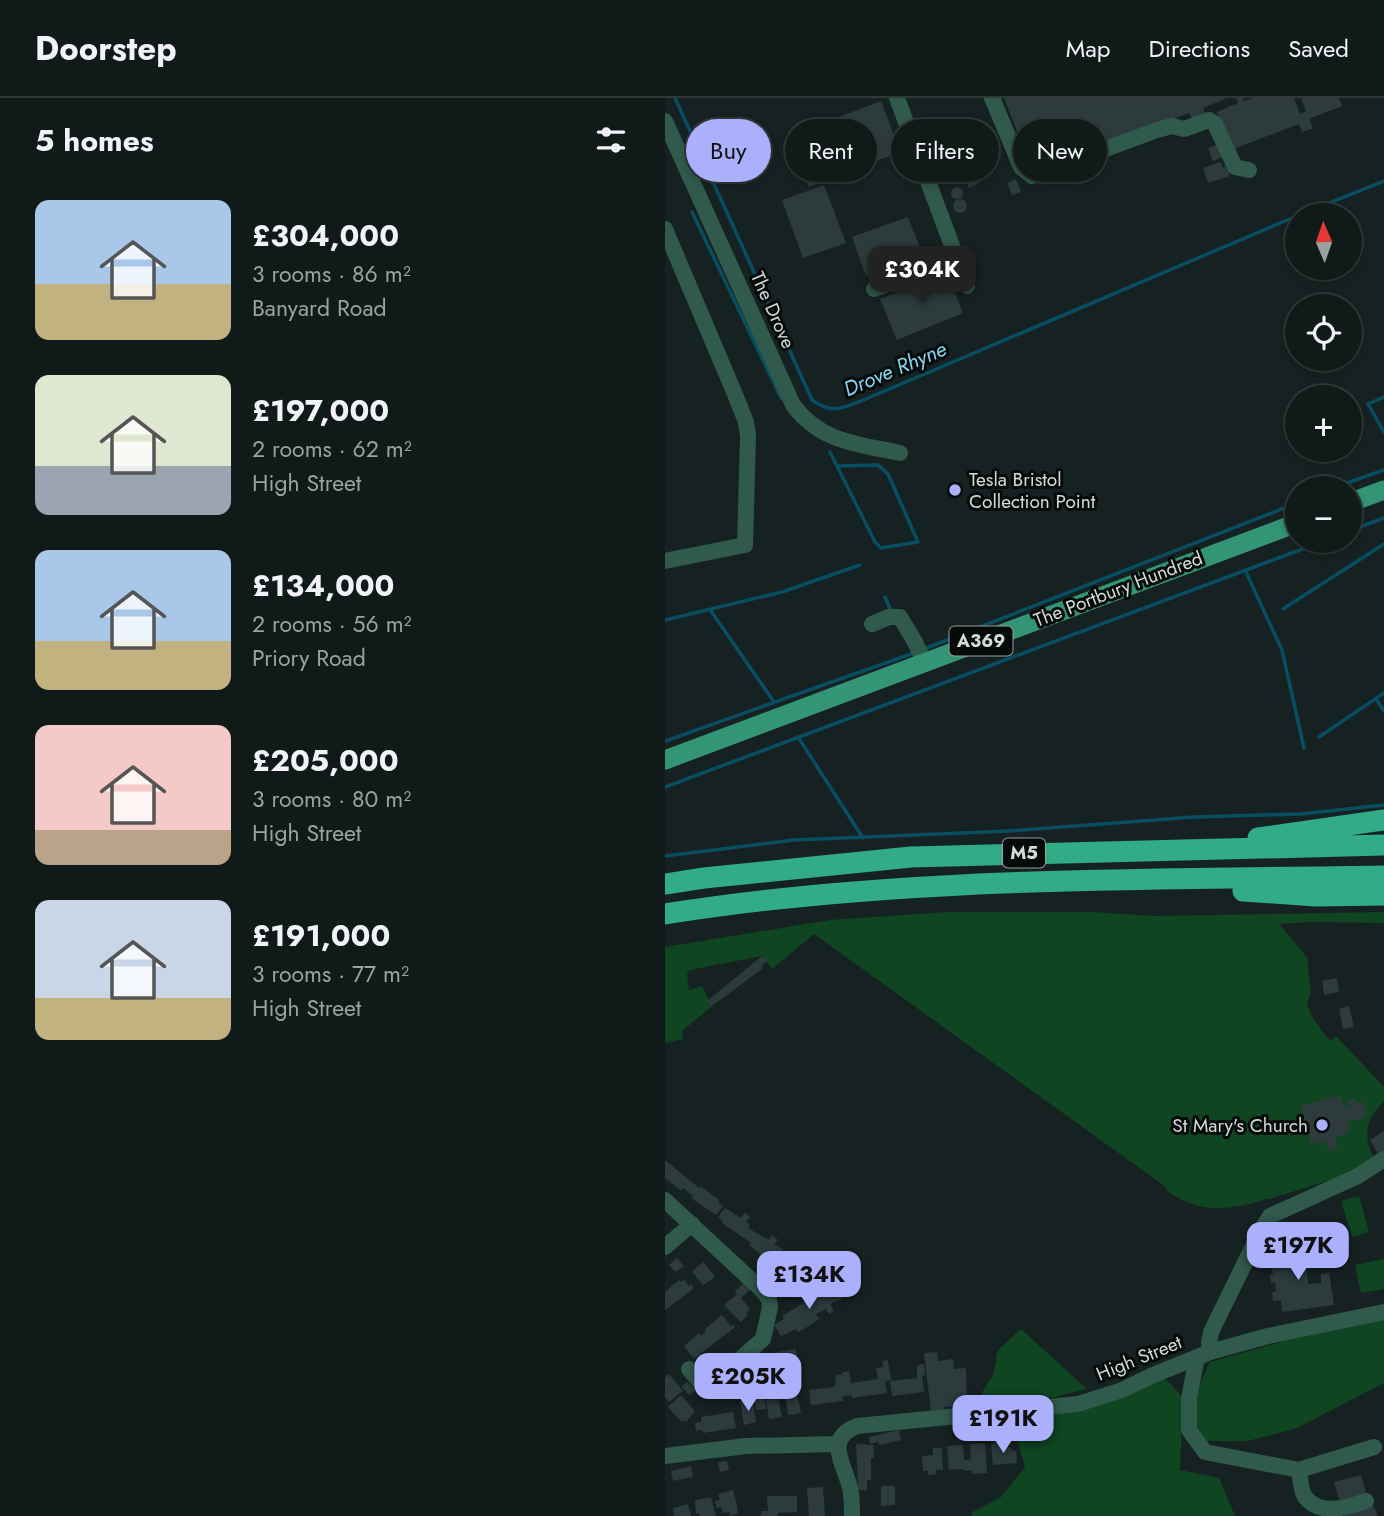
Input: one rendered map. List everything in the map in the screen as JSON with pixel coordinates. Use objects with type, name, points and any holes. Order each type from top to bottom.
[{"type":"highway","name":"M5","points":[[1201,849],[1384,820]]},
{"type":"highway","name":"M5","points":[[665,884],[911,857],[1384,845]]},
{"type":"highway","name":"M5","points":[[665,914],[825,893],[998,883],[1384,876]]},
{"type":"highway","name":"M5","points":[[1096,882],[1316,896],[1384,895]]},
{"type":"main road","points":[[1362,498],[1384,490]]},
{"type":"main road","name":"The Portbury Hundred","points":[[665,760],[1285,527]]},
{"type":"street","points":[[897,98],[967,286]]},
{"type":"street","points":[[992,98],[1021,167],[1032,176],[1157,130],[1172,126],[1184,130],[1209,120],[1215,124],[1235,167],[1249,170]]},
{"type":"street","name":"The Drove","points":[[665,121],[793,405],[805,420],[822,433],[900,453]]},
{"type":"street","points":[[665,229],[746,422],[748,448],[745,545],[665,561]]},
{"type":"street","points":[[874,289],[956,258]]},
{"type":"street","points":[[872,624],[889,617],[900,617],[924,662]]},
{"type":"street","points":[[1374,1447],[1299,1470],[1205,1452],[1189,1430],[1189,1399],[1211,1332],[1270,1216],[1358,1176],[1384,1159]]},
{"type":"street","points":[[665,1200],[769,1298],[765,1334],[759,1344],[713,1383],[700,1382],[689,1368]]},
{"type":"street","points":[[1279,1210],[1296,1211]]},
{"type":"street","points":[[665,1247],[692,1224]]},
{"type":"street","points":[[762,1290],[821,1269]]},
{"type":"street","name":"High Street","points":[[839,1444],[846,1430],[857,1426],[1079,1404],[1122,1390],[1203,1355],[1268,1336],[1384,1312]]},
{"type":"street","points":[[665,1456],[745,1446],[839,1444],[840,1462],[851,1491],[852,1516]]},
{"type":"street","points":[[1299,1470],[1304,1497],[1319,1509],[1340,1512],[1366,1501]]},
{"type":"green space","points":[[948,912],[1091,912],[1155,916],[1384,912],[1384,923],[1279,924],[1307,957],[1311,991],[1307,1004],[1314,1020],[1330,1041],[1336,1036],[1384,1087],[1384,1101],[1373,1114],[1367,1135],[1374,1158],[1356,1172],[1261,1201],[1223,1208],[1190,1203],[1167,1191],[1166,1187],[814,934],[772,969],[762,956],[690,970],[687,974],[689,990],[702,986],[712,1006],[682,1031],[683,1039],[665,1043],[665,947],[830,920]]},
{"type":"green space","points":[[1359,1196],[1369,1232],[1352,1237],[1341,1201]]},
{"type":"green space","points":[[1384,1259],[1384,1289],[1361,1293],[1355,1265]]},
{"type":"green space","points":[[1384,1320],[1384,1383],[1297,1428],[1248,1441],[1207,1441],[1195,1428],[1198,1394],[1210,1362],[1288,1340]]},
{"type":"green space","points":[[1021,1329],[1087,1389],[1034,1402],[978,1407],[978,1399],[993,1375],[998,1350]]},
{"type":"green space","points":[[1164,1377],[1183,1398],[1180,1470],[1219,1478],[1235,1516],[972,1516],[971,1513],[1001,1497],[1025,1467],[1011,1418]]},
{"type":"building","points":[[1004,98],[1227,98],[1203,108],[1206,115],[1192,120],[1189,113],[1107,145],[1107,119],[1013,119],[1013,122]]},
{"type":"building","points":[[1236,98],[1243,98],[1244,101],[1253,98],[1294,98],[1300,114],[1306,111],[1301,98],[1339,98],[1342,106],[1309,119],[1313,128],[1302,132],[1299,124],[1231,150],[1217,112],[1238,103]]},
{"type":"building","points":[[881,101],[891,128],[891,155],[877,161],[877,119],[834,119]]},
{"type":"building","points":[[1218,144],[1223,157],[1213,161],[1208,148]]},
{"type":"building","points":[[1221,162],[1230,176],[1208,183],[1203,168]]},
{"type":"building","points":[[807,182],[822,182],[809,187]]},
{"type":"building","points":[[967,182],[979,182],[979,183],[969,188]]},
{"type":"building","points":[[1017,182],[1021,192],[1012,195],[1007,183]]},
{"type":"building","points":[[824,185],[846,243],[803,258],[782,200]]},
{"type":"building","points":[[957,187],[963,193],[957,199],[951,193]]},
{"type":"building","points":[[960,199],[965,201],[965,211],[960,213],[955,211],[953,206],[955,201]]},
{"type":"building","points":[[908,217],[923,255],[866,276],[852,237]]},
{"type":"building","points":[[947,272],[963,313],[897,340],[880,299]]},
{"type":"building","points":[[762,956],[767,961],[761,966],[763,968],[712,1006],[707,1001]]},
{"type":"building","points":[[1337,978],[1339,992],[1324,995],[1322,981]]},
{"type":"building","points":[[1349,1006],[1354,1027],[1343,1029],[1339,1009]]},
{"type":"building","name":"St Mary's Church","points":[[1340,1095],[1343,1107],[1349,1105],[1347,1100],[1355,1098],[1357,1103],[1363,1101],[1367,1116],[1347,1122],[1350,1133],[1335,1137],[1338,1148],[1328,1151],[1325,1141],[1311,1144],[1308,1131],[1298,1133],[1295,1123],[1305,1120],[1301,1106]]},
{"type":"building","points":[[1384,1131],[1384,1151],[1378,1154],[1370,1140]]},
{"type":"building","points":[[665,1160],[699,1188],[700,1186],[719,1200],[723,1206],[716,1215],[691,1198],[693,1196],[683,1188],[681,1191],[665,1178]]},
{"type":"building","points":[[725,1208],[741,1218],[745,1212],[750,1217],[746,1222],[750,1225],[748,1228],[769,1240],[772,1235],[778,1240],[774,1245],[784,1249],[774,1262],[769,1258],[767,1260],[749,1245],[751,1243],[722,1223],[718,1217]]},
{"type":"building","points":[[1301,1247],[1313,1254],[1310,1260],[1306,1261],[1308,1284],[1321,1283],[1321,1274],[1329,1273],[1334,1305],[1282,1312],[1281,1300],[1273,1301],[1272,1292],[1276,1291],[1275,1282],[1271,1283],[1270,1275],[1273,1274],[1269,1251]]},
{"type":"building","points":[[677,1258],[684,1266],[676,1272],[669,1265]]},
{"type":"building","points":[[703,1262],[714,1278],[703,1285],[692,1272]]},
{"type":"building","points":[[679,1280],[684,1280],[689,1286],[691,1284],[692,1290],[665,1310],[665,1292]]},
{"type":"building","points":[[744,1283],[750,1290],[741,1298],[750,1309],[741,1322],[724,1305],[737,1294],[735,1291]]},
{"type":"building","points":[[839,1284],[845,1294],[840,1296],[842,1299],[830,1304],[834,1311],[829,1314],[826,1309],[816,1314],[819,1319],[804,1329],[798,1332],[796,1329],[781,1336],[774,1325],[784,1319],[782,1316]]},
{"type":"building","points":[[722,1315],[735,1327],[694,1359],[684,1346],[699,1333],[701,1336],[706,1332],[704,1330]]},
{"type":"building","points":[[796,1349],[798,1362],[779,1365],[777,1352]]},
{"type":"building","points":[[937,1352],[938,1361],[953,1359],[954,1369],[966,1368],[967,1405],[944,1407],[944,1411],[931,1412],[924,1353]]},
{"type":"building","points":[[888,1360],[891,1380],[885,1381],[887,1393],[852,1398],[851,1395],[842,1397],[843,1401],[811,1405],[809,1390],[835,1387],[836,1375],[842,1372],[849,1371],[851,1383],[878,1379],[876,1368],[883,1367],[882,1361]]},
{"type":"building","points":[[924,1364],[924,1392],[892,1396],[890,1381],[917,1378],[917,1365]]},
{"type":"building","points":[[788,1368],[789,1377],[779,1378],[778,1369]]},
{"type":"building","points":[[669,1374],[683,1391],[669,1402],[665,1397],[665,1378]]},
{"type":"building","points":[[732,1379],[738,1386],[725,1397],[719,1389]]},
{"type":"building","points":[[687,1382],[696,1390],[689,1395],[681,1386]]},
{"type":"building","points":[[792,1389],[796,1389],[801,1413],[788,1415],[785,1396],[791,1395]]},
{"type":"building","points":[[681,1395],[695,1411],[686,1422],[681,1422],[668,1407]]},
{"type":"building","points":[[764,1397],[766,1409],[756,1410],[754,1399]]},
{"type":"building","points":[[778,1398],[782,1417],[769,1419],[766,1400]]},
{"type":"building","points":[[747,1400],[748,1404],[753,1403],[756,1422],[744,1425],[740,1401]]},
{"type":"building","points":[[733,1412],[736,1428],[703,1433],[702,1430],[696,1431],[695,1423],[701,1422],[701,1417]]},
{"type":"building","points":[[899,1430],[901,1440],[879,1445],[878,1442],[870,1444],[869,1437]]},
{"type":"building","points":[[999,1442],[1000,1448],[1011,1447],[1012,1451],[1016,1450],[1017,1463],[993,1465],[991,1443]]},
{"type":"building","points":[[985,1443],[987,1473],[973,1474],[972,1470],[964,1469],[949,1470],[947,1446],[963,1445],[964,1460],[968,1460],[971,1459],[970,1444]]},
{"type":"building","points":[[856,1444],[873,1445],[874,1458],[871,1458],[871,1480],[867,1480],[867,1490],[858,1490]]},
{"type":"building","points":[[933,1448],[942,1448],[943,1470],[936,1470],[936,1474],[928,1475],[928,1471],[923,1471],[922,1456],[933,1455]]},
{"type":"building","points":[[727,1461],[729,1470],[720,1472],[718,1462]]},
{"type":"building","points":[[691,1466],[693,1477],[673,1481],[671,1471]]},
{"type":"building","points":[[1361,1475],[1367,1495],[1340,1502],[1334,1482]]},
{"type":"building","points":[[881,1486],[895,1486],[895,1505],[881,1506]]},
{"type":"building","points":[[823,1487],[825,1516],[809,1516],[807,1488]]},
{"type":"building","points":[[733,1490],[738,1514],[730,1516],[729,1512],[723,1513],[721,1507],[717,1508],[715,1501],[720,1500],[718,1494]]},
{"type":"building","points":[[767,1496],[797,1496],[797,1512],[760,1516],[762,1511],[768,1511]]},
{"type":"building","points":[[711,1497],[716,1516],[696,1514],[695,1500]]},
{"type":"building","points":[[688,1504],[691,1516],[674,1516],[673,1508]]},
{"type":"building","points":[[1373,1505],[1378,1516],[1343,1516]]},
{"type":"waterway","name":"Drove Rhyne","points":[[675,98],[812,400],[830,409],[861,401],[1285,221]]},
{"type":"waterway","name":"Drove Rhyne","points":[[1329,203],[1384,181]]},
{"type":"waterway","points":[[692,212],[781,398]]},
{"type":"waterway","points":[[1384,397],[1368,404],[1384,432]]},
{"type":"waterway","points":[[830,452],[875,542],[881,548],[918,542],[888,474],[878,465],[837,466]]},
{"type":"waterway","points":[[1362,478],[1384,470]]},
{"type":"waterway","points":[[924,649],[1285,508]]},
{"type":"waterway","points":[[1362,526],[1384,518]]},
{"type":"waterway","points":[[1283,609],[1384,544]]},
{"type":"waterway","points":[[665,787],[1292,553]]},
{"type":"waterway","points":[[665,620],[782,592],[860,565]]},
{"type":"waterway","points":[[1245,570],[1282,650],[1304,748]]},
{"type":"waterway","points":[[885,597],[891,611]]},
{"type":"waterway","points":[[711,611],[774,702]]},
{"type":"waterway","points":[[665,741],[914,653]]},
{"type":"waterway","points":[[1319,737],[1384,693]]},
{"type":"waterway","points":[[1376,699],[1384,711]]},
{"type":"waterway","points":[[798,737],[863,838]]},
{"type":"waterway","points":[[665,856],[794,840],[1009,831],[1194,817],[1301,814],[1384,805]]},
{"type":"place","name":"Tesla Bristol Collection Point","points":[[955,490]]},
{"type":"place","name":"St Mary's Church","points":[[1322,1125]]}]
